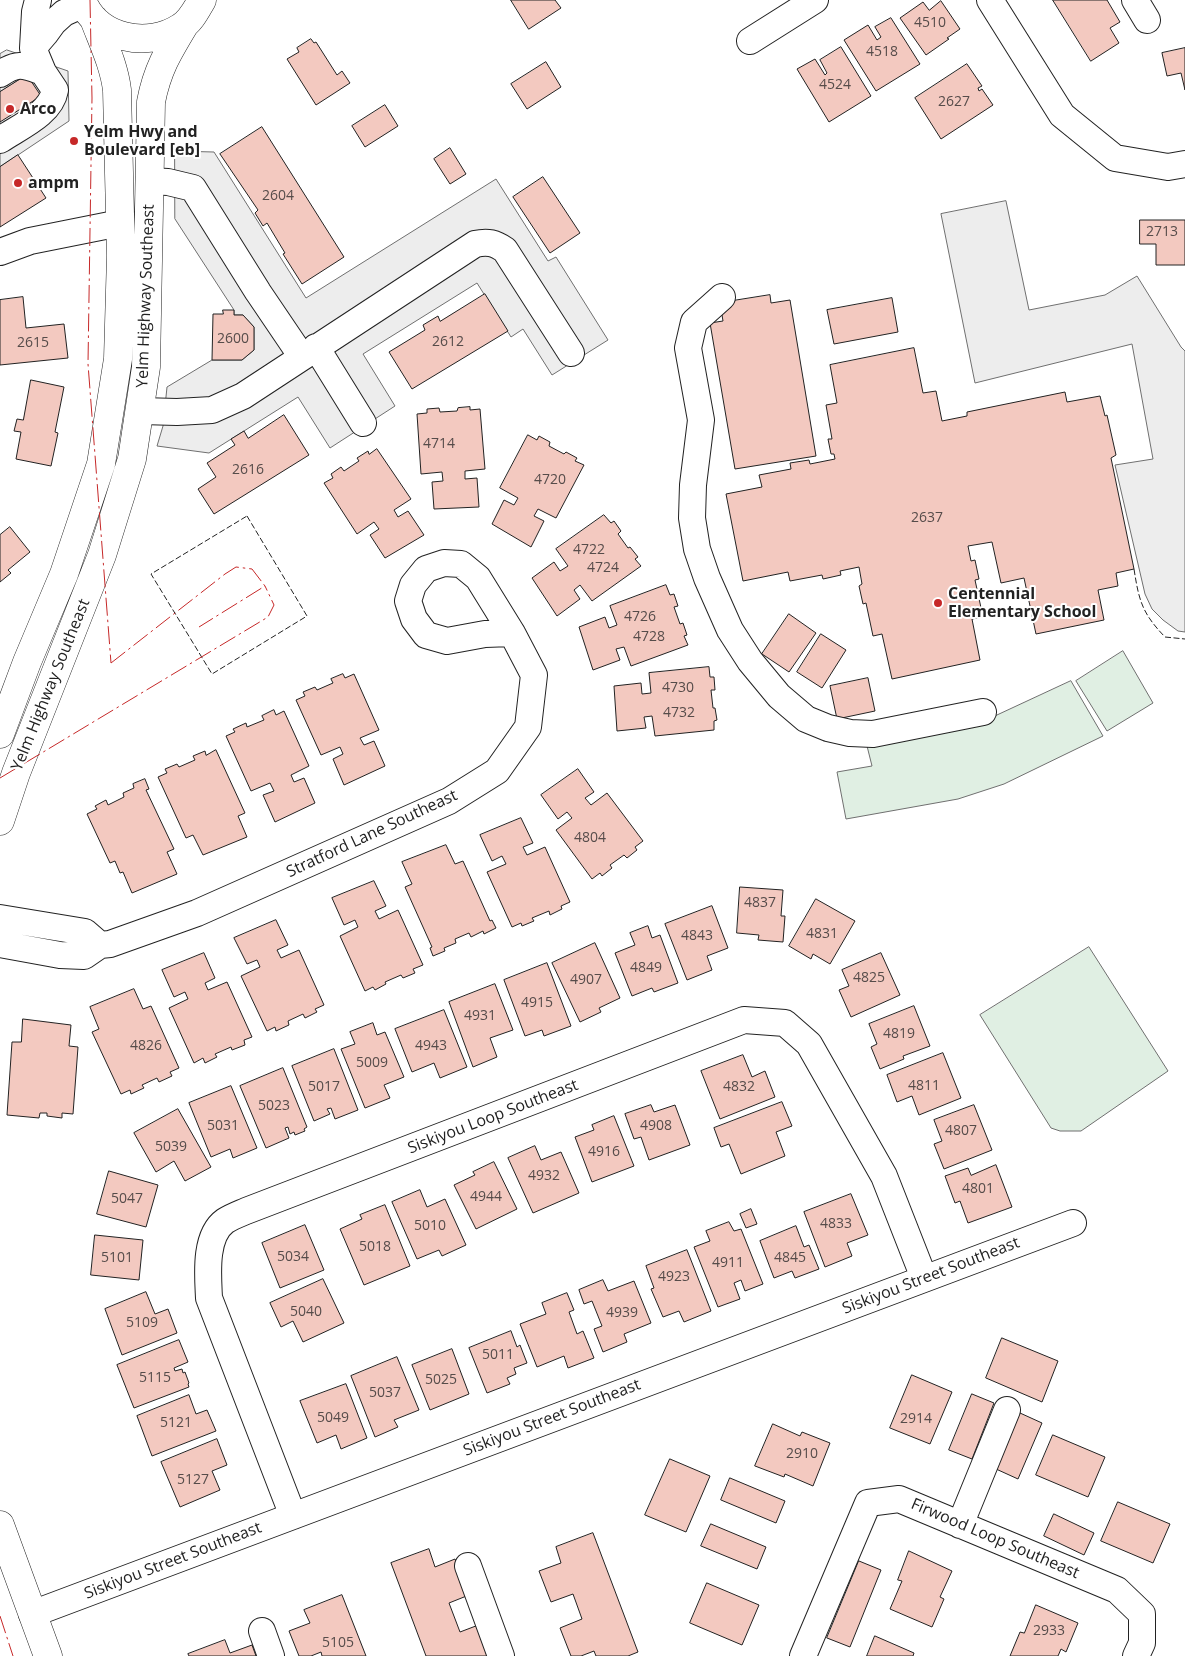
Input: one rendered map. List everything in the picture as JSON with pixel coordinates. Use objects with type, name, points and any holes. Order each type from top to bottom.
[{"type":"main road","points":[[87,8],[109,31],[127,38],[146,40],[164,36],[199,9]]},
{"type":"main road","name":"Yelm Highway Southeast","points":[[0,734],[27,662],[64,574],[101,464],[118,359],[121,256],[116,78],[110,59],[87,8]]},
{"type":"main road","name":"Yelm Highway Southeast","points":[[0,821],[16,773],[108,537],[132,459],[141,411],[146,367],[151,102],[155,80],[164,59],[199,9]]},
{"type":"main road","points":[[0,1525],[48,1656]]},
{"type":"street","points":[[0,140],[46,110],[53,99],[55,90],[43,72],[33,48],[35,12],[38,0]]},
{"type":"street","points":[[750,42],[816,0]]},
{"type":"street","points":[[990,0],[1062,115],[1115,158],[1168,167],[1185,164]]},
{"type":"street","points":[[33,48],[53,23],[64,13],[87,8]]},
{"type":"street","points":[[0,74],[12,66],[24,65],[43,72]]},
{"type":"street","points":[[150,181],[168,182],[193,188],[258,292],[309,352],[363,423]]},
{"type":"street","points":[[0,252],[30,241],[120,223]]},
{"type":"street","points":[[141,411],[177,412],[212,410],[242,396],[475,244],[484,242],[496,244],[505,250],[571,353]]},
{"type":"street","points":[[722,297],[694,322],[688,348],[701,420],[693,485],[692,518],[697,549],[707,578],[730,630],[750,661],[779,696],[806,719],[828,728],[850,733],[873,734],[983,712]]},
{"type":"street","name":"Stratford Lane Southeast","points":[[0,944],[60,955],[84,956],[100,945],[110,944],[197,913],[449,801],[497,771],[528,727],[534,675],[512,633]]},
{"type":"street","points":[[0,918],[84,932],[100,945]]},
{"type":"street","name":"Siskiyou Loop Southeast","points":[[293,1516],[209,1298],[210,1241],[223,1222],[246,1211],[744,1020],[785,1023],[809,1044],[884,1176],[924,1278]]},
{"type":"street","name":"Siskiyou Street Southeast","points":[[32,1614],[1073,1223]]},
{"type":"street","points":[[960,1524],[1007,1410]]},
{"type":"street","name":"Firwood Loop Southeast","points":[[803,1656],[868,1503],[899,1499],[1117,1590],[1142,1614],[1142,1642],[1136,1656]]},
{"type":"street","points":[[468,1566],[501,1656]]},
{"type":"street","points":[[262,1631],[272,1656]]},
{"type":"green space","points":[[1123,651],[1153,703],[1107,731],[1076,681]]},
{"type":"green space","points":[[1071,681],[1103,736],[1004,784],[958,799],[846,819],[837,772],[872,766],[867,746],[986,720]]},
{"type":"green space","points":[[1089,947],[1168,1071],[1081,1131],[1060,1131],[1051,1128],[980,1015]]},
{"type":"shaded area","points":[[7,50],[68,71],[69,121],[0,167],[0,122],[27,75],[0,92],[0,54]]},
{"type":"shaded area","points":[[175,151],[214,152],[306,298],[496,179],[548,261],[556,257],[608,340],[552,375],[523,329],[511,337],[477,283],[363,354],[395,406],[330,448],[298,397],[209,453],[157,446],[163,426],[167,387],[212,360],[242,360],[254,350],[254,327],[243,315],[234,315],[234,310],[175,219]]},
{"type":"shaded area","points":[[1006,201],[1029,310],[1105,295],[1137,276],[1185,351],[1185,632],[1178,631],[1163,620],[1152,609],[1145,594],[1115,465],[1153,459],[1132,344],[975,383],[941,214]]},
{"type":"building","points":[[511,0],[555,0],[561,8],[529,29]]},
{"type":"building","points":[[1053,0],[1107,0],[1120,22],[1110,28],[1119,43],[1091,61]]},
{"type":"building","points":[[941,1],[960,29],[926,55],[900,18],[923,2],[929,10]]},
{"type":"building","points":[[891,18],[920,64],[876,91],[844,40],[868,25],[877,40],[881,37],[875,27]]},
{"type":"building","points":[[311,39],[314,43],[316,42],[337,75],[342,71],[350,83],[316,105],[287,59],[299,52],[297,48]]},
{"type":"building","points":[[841,47],[871,96],[829,122],[797,69],[815,59],[825,75],[827,73],[820,60]]},
{"type":"building","points":[[1185,48],[1185,90],[1181,73],[1167,76],[1162,53]]},
{"type":"building","points":[[546,62],[561,87],[527,109],[511,84]]},
{"type":"building","points":[[967,64],[982,86],[978,88],[979,91],[982,89],[993,105],[941,139],[915,98]]},
{"type":"building","name":"Arco","points":[[27,75],[41,96],[0,122],[0,92]]},
{"type":"building","points":[[385,105],[398,126],[365,147],[352,126]]},
{"type":"building","points":[[262,127],[344,257],[302,284],[283,254],[285,253],[267,223],[263,226],[255,213],[258,210],[220,154]]},
{"type":"building","points":[[450,148],[466,174],[450,184],[434,159]]},
{"type":"building","name":"ampm","points":[[18,155],[46,198],[0,227],[0,167]]},
{"type":"building","points":[[543,177],[580,233],[550,253],[513,197]]},
{"type":"building","points":[[1140,220],[1185,220],[1185,265],[1156,265],[1156,244],[1140,244]]},
{"type":"building","points":[[485,294],[508,331],[412,389],[389,352],[425,330],[423,325],[438,316],[440,321]]},
{"type":"building","points":[[770,295],[771,303],[790,300],[816,456],[735,469],[710,323],[723,321],[720,303]]},
{"type":"building","points":[[23,297],[26,328],[64,324],[68,358],[0,365],[0,300]]},
{"type":"building","points":[[892,298],[898,332],[834,344],[827,310]]},
{"type":"building","points":[[223,310],[234,310],[234,315],[243,315],[254,327],[254,350],[242,360],[212,360],[213,314],[223,314]]},
{"type":"building","points":[[914,348],[923,393],[936,391],[942,421],[967,416],[967,412],[1065,392],[1067,402],[1100,396],[1105,416],[1107,415],[1116,455],[1111,458],[1134,569],[1116,573],[1118,586],[1098,590],[1104,620],[1036,634],[1024,578],[1001,583],[992,542],[968,546],[971,561],[975,560],[979,579],[975,580],[983,617],[972,619],[980,660],[892,679],[882,634],[873,636],[866,603],[863,604],[859,586],[862,584],[859,567],[840,571],[841,575],[823,579],[822,575],[790,581],[788,572],[743,581],[726,494],[762,487],[759,475],[791,469],[790,463],[809,460],[810,464],[835,459],[834,454],[831,454],[828,439],[832,439],[826,405],[837,403],[830,365]]},
{"type":"building","points":[[31,380],[64,387],[55,432],[58,433],[51,466],[16,459],[21,432],[14,431],[17,419],[23,420]]},
{"type":"building","points":[[470,407],[470,410],[480,409],[485,469],[465,471],[465,479],[477,478],[479,507],[434,509],[432,482],[443,481],[442,472],[421,474],[417,414],[427,413],[427,409],[439,408],[440,412],[457,411],[458,408]]},
{"type":"building","points":[[284,415],[309,455],[214,514],[198,489],[216,477],[207,463],[235,445],[231,439],[244,431],[248,438]]},
{"type":"building","points":[[528,435],[537,440],[539,436],[550,442],[549,446],[564,454],[566,452],[577,458],[575,461],[584,465],[556,518],[538,509],[534,516],[544,521],[531,547],[492,524],[504,500],[514,505],[518,498],[500,488]]},
{"type":"building","points":[[377,449],[411,499],[394,510],[398,517],[408,511],[424,535],[385,558],[370,535],[379,529],[374,522],[357,534],[324,483],[333,478],[331,474],[341,467],[344,471],[359,461],[357,458],[368,451],[369,454]]},
{"type":"building","points":[[604,515],[611,523],[614,521],[621,531],[618,534],[628,548],[630,547],[638,557],[635,559],[641,566],[592,601],[580,585],[574,590],[580,599],[557,616],[532,578],[554,562],[560,571],[568,566],[556,549]]},
{"type":"building","points":[[10,527],[30,552],[8,570],[11,573],[0,582],[0,535]]},
{"type":"building","points":[[666,585],[670,595],[674,594],[678,606],[674,607],[680,624],[683,623],[687,635],[684,636],[688,645],[631,666],[624,647],[616,649],[620,660],[593,670],[579,627],[605,617],[609,628],[617,625],[610,606]]},
{"type":"building","points":[[789,614],[816,633],[789,672],[762,654]]},
{"type":"building","points":[[821,634],[846,650],[822,688],[797,672]]},
{"type":"building","points":[[709,667],[710,677],[714,677],[715,690],[711,690],[713,708],[715,708],[717,720],[714,721],[714,730],[655,736],[652,716],[644,717],[646,728],[617,731],[614,686],[641,683],[642,694],[651,693],[649,673]]},
{"type":"building","points":[[343,674],[345,678],[354,674],[379,730],[360,738],[364,745],[374,741],[385,766],[344,785],[333,759],[343,754],[340,747],[321,755],[296,700],[305,696],[303,692],[315,687],[317,690],[333,683],[331,679]]},
{"type":"building","points":[[868,678],[875,711],[837,719],[830,686]]},
{"type":"building","points":[[274,710],[276,715],[284,711],[309,766],[291,775],[294,782],[304,778],[315,803],[275,822],[263,795],[274,791],[270,783],[251,791],[226,736],[235,732],[233,729],[246,723],[247,727],[264,720],[262,716]]},
{"type":"building","points":[[216,750],[245,813],[238,816],[247,837],[203,855],[193,835],[186,838],[158,777],[167,773],[165,769],[177,764],[179,767],[195,760],[193,756],[205,751],[206,755]]},
{"type":"building","points":[[578,769],[594,792],[585,798],[591,805],[607,793],[643,841],[635,847],[637,850],[627,858],[624,855],[610,865],[612,868],[602,876],[600,873],[592,879],[556,830],[572,818],[567,812],[558,819],[541,795]]},
{"type":"building","points":[[145,779],[149,789],[146,790],[174,849],[167,852],[177,874],[132,893],[123,872],[120,873],[115,861],[110,863],[87,814],[97,809],[95,806],[106,800],[108,805],[124,797],[123,793],[134,788],[133,784]]},
{"type":"building","points":[[521,818],[533,843],[523,847],[527,855],[545,847],[570,902],[561,906],[562,909],[550,915],[549,911],[532,918],[534,921],[522,926],[521,923],[512,927],[487,872],[506,864],[502,856],[492,861],[480,835]]},
{"type":"building","points":[[446,845],[455,864],[463,861],[490,921],[492,920],[496,928],[484,934],[483,931],[471,937],[469,933],[455,939],[456,943],[444,948],[445,951],[433,956],[430,948],[432,947],[405,887],[412,884],[402,862]]},
{"type":"building","points":[[374,881],[386,906],[375,911],[379,919],[398,910],[423,965],[413,969],[415,973],[403,978],[401,975],[385,982],[386,984],[375,990],[373,987],[365,991],[340,936],[358,927],[355,920],[344,925],[332,898]]},
{"type":"building","points":[[740,887],[783,890],[781,916],[785,916],[783,942],[758,940],[759,935],[737,933]]},
{"type":"building","points":[[816,899],[855,921],[830,964],[813,954],[811,959],[789,946]]},
{"type":"building","points":[[712,906],[728,948],[707,956],[712,970],[687,980],[665,924]]},
{"type":"building","points":[[276,920],[288,945],[277,950],[281,958],[299,950],[324,1005],[315,1009],[317,1012],[305,1018],[303,1014],[288,1021],[289,1025],[276,1031],[275,1027],[267,1031],[241,976],[260,967],[257,960],[247,964],[234,938]]},
{"type":"building","points":[[648,926],[652,938],[660,935],[678,983],[654,992],[652,988],[632,996],[615,953],[635,945],[630,933]]},
{"type":"building","points":[[595,943],[620,998],[599,1008],[601,1012],[580,1022],[552,963]]},
{"type":"building","points":[[204,953],[215,978],[205,983],[208,990],[227,982],[252,1037],[244,1040],[245,1045],[232,1050],[231,1047],[215,1054],[217,1057],[205,1063],[203,1058],[194,1063],[169,1008],[188,999],[185,992],[174,997],[162,970]]},
{"type":"building","points":[[881,953],[900,995],[851,1017],[839,990],[849,986],[842,970]]},
{"type":"building","points":[[547,963],[571,1026],[544,1036],[542,1030],[525,1036],[504,980]]},
{"type":"building","points":[[495,984],[513,1030],[490,1038],[497,1057],[473,1067],[449,1002]]},
{"type":"building","points":[[134,989],[143,1009],[151,1006],[179,1068],[170,1072],[172,1076],[159,1082],[157,1078],[142,1085],[144,1088],[131,1094],[130,1090],[121,1094],[92,1032],[99,1029],[90,1007]]},
{"type":"building","points":[[914,1006],[930,1046],[903,1056],[904,1059],[880,1069],[871,1047],[877,1044],[869,1024]]},
{"type":"building","points":[[444,1010],[467,1067],[440,1078],[434,1063],[412,1072],[395,1029]]},
{"type":"building","points":[[23,1019],[71,1025],[69,1046],[78,1047],[73,1114],[62,1113],[62,1118],[47,1116],[47,1113],[40,1113],[39,1118],[7,1115],[12,1042],[21,1042]]},
{"type":"building","points":[[373,1023],[377,1035],[385,1032],[404,1077],[384,1085],[390,1098],[365,1108],[341,1049],[355,1044],[350,1032]]},
{"type":"building","points":[[334,1049],[358,1110],[335,1119],[331,1108],[327,1109],[330,1114],[314,1121],[292,1066]]},
{"type":"building","points":[[943,1053],[961,1098],[919,1115],[912,1096],[897,1102],[887,1075]]},
{"type":"building","points":[[743,1055],[752,1077],[765,1071],[775,1097],[720,1119],[701,1071]]},
{"type":"building","points":[[283,1068],[307,1127],[304,1129],[305,1131],[295,1135],[294,1132],[290,1134],[288,1127],[285,1128],[289,1138],[266,1148],[240,1086]]},
{"type":"building","points":[[231,1086],[257,1148],[233,1158],[230,1149],[211,1157],[189,1103]]},
{"type":"building","points":[[782,1102],[792,1126],[776,1132],[785,1156],[741,1174],[729,1144],[721,1147],[714,1128]]},
{"type":"building","points":[[651,1105],[654,1112],[675,1105],[690,1145],[649,1160],[641,1137],[634,1139],[625,1114]]},
{"type":"building","points":[[974,1105],[992,1150],[944,1169],[934,1144],[942,1141],[934,1120]]},
{"type":"building","points":[[178,1109],[211,1167],[185,1181],[174,1161],[156,1172],[134,1133]]},
{"type":"building","points":[[614,1116],[634,1166],[592,1182],[575,1137],[594,1130],[592,1125]]},
{"type":"building","points":[[535,1146],[541,1160],[561,1152],[579,1193],[533,1213],[508,1158]]},
{"type":"building","points":[[494,1162],[517,1209],[476,1229],[454,1185],[475,1175],[473,1172]]},
{"type":"building","points":[[996,1165],[1012,1207],[968,1223],[960,1201],[955,1203],[945,1176],[968,1168],[971,1175]]},
{"type":"building","points":[[109,1171],[158,1185],[146,1227],[97,1214]]},
{"type":"building","points":[[420,1190],[427,1207],[445,1199],[466,1245],[442,1256],[439,1250],[417,1259],[392,1202]]},
{"type":"building","points":[[851,1194],[868,1235],[847,1243],[852,1256],[825,1267],[804,1212]]},
{"type":"building","points":[[385,1205],[410,1266],[364,1285],[340,1229],[362,1219],[360,1215]]},
{"type":"building","points":[[751,1209],[757,1224],[746,1228],[740,1214]]},
{"type":"building","points":[[729,1222],[734,1231],[741,1229],[763,1284],[745,1291],[741,1280],[734,1283],[740,1299],[718,1307],[694,1247],[710,1241],[706,1231]]},
{"type":"building","points":[[305,1225],[324,1270],[280,1288],[262,1243]]},
{"type":"building","points":[[796,1226],[804,1247],[809,1245],[819,1269],[795,1278],[792,1271],[774,1278],[760,1241]]},
{"type":"building","points":[[95,1235],[143,1240],[139,1280],[91,1275]]},
{"type":"building","points":[[687,1250],[711,1311],[684,1322],[679,1311],[663,1317],[651,1289],[654,1288],[646,1266]]},
{"type":"building","points":[[323,1279],[344,1323],[303,1342],[293,1321],[281,1327],[270,1303]]},
{"type":"building","points":[[603,1280],[608,1291],[634,1281],[651,1323],[624,1334],[627,1342],[603,1352],[594,1329],[602,1326],[592,1301],[584,1304],[579,1290]]},
{"type":"building","points":[[146,1292],[155,1314],[168,1309],[177,1333],[122,1355],[105,1309]]},
{"type":"building","points":[[567,1293],[574,1310],[569,1312],[577,1334],[583,1331],[594,1358],[568,1368],[564,1356],[537,1367],[520,1324],[546,1314],[542,1303]]},
{"type":"building","points":[[511,1331],[517,1347],[520,1345],[527,1363],[514,1368],[516,1374],[507,1378],[510,1384],[487,1393],[469,1348]]},
{"type":"building","points":[[1002,1338],[1058,1361],[1042,1402],[986,1378]]},
{"type":"building","points":[[179,1340],[188,1362],[174,1368],[175,1371],[182,1369],[183,1373],[185,1372],[189,1387],[134,1408],[117,1365]]},
{"type":"building","points":[[452,1349],[469,1394],[430,1410],[412,1365]]},
{"type":"building","points":[[397,1357],[419,1410],[394,1420],[398,1427],[375,1437],[351,1376]]},
{"type":"building","points":[[912,1375],[952,1392],[930,1444],[890,1428]]},
{"type":"building","points":[[346,1384],[367,1438],[341,1449],[336,1435],[317,1443],[300,1401]]},
{"type":"building","points":[[972,1394],[994,1403],[972,1459],[949,1450]]},
{"type":"building","points":[[189,1395],[196,1414],[207,1410],[216,1431],[152,1456],[137,1416]]},
{"type":"building","points":[[1020,1413],[1042,1423],[1018,1479],[996,1469]]},
{"type":"building","points":[[773,1424],[800,1436],[802,1432],[830,1443],[813,1486],[785,1474],[784,1477],[755,1466]]},
{"type":"building","points":[[1053,1435],[1105,1457],[1088,1497],[1036,1475]]},
{"type":"building","points":[[217,1439],[227,1465],[212,1471],[220,1490],[180,1507],[161,1462]]},
{"type":"building","points":[[670,1459],[710,1476],[686,1532],[645,1515]]},
{"type":"building","points":[[730,1478],[785,1501],[776,1523],[721,1500]]},
{"type":"building","points":[[1118,1502],[1170,1524],[1153,1563],[1101,1541]]},
{"type":"building","points":[[1054,1514],[1094,1533],[1084,1555],[1044,1536]]},
{"type":"building","points":[[711,1524],[766,1547],[757,1569],[701,1546]]},
{"type":"building","points":[[593,1533],[638,1652],[628,1656],[596,1656],[594,1651],[581,1656],[571,1656],[560,1628],[582,1619],[573,1594],[551,1602],[539,1571],[561,1563],[556,1547]]},
{"type":"building","points":[[429,1549],[435,1567],[455,1559],[469,1595],[449,1603],[460,1632],[481,1624],[493,1656],[426,1656],[391,1563]]},
{"type":"building","points":[[909,1551],[952,1571],[940,1597],[944,1599],[932,1627],[890,1609],[902,1581],[898,1580]]},
{"type":"building","points":[[859,1561],[881,1570],[850,1647],[827,1638]]},
{"type":"building","points":[[707,1583],[759,1605],[742,1645],[690,1623]]},
{"type":"building","points":[[342,1595],[366,1656],[322,1656],[321,1652],[311,1656],[299,1656],[289,1631],[310,1623],[304,1610]]},
{"type":"building","points":[[1036,1605],[1078,1623],[1066,1652],[1061,1649],[1058,1656],[1010,1656],[1020,1632],[1024,1633]]},
{"type":"building","points":[[875,1636],[914,1653],[913,1656],[867,1656]]},
{"type":"building","points":[[225,1640],[230,1653],[252,1645],[256,1656],[189,1656],[188,1654]]},
{"type":"fence","points":[[247,516],[307,616],[212,674],[151,574],[247,516]]},
{"type":"fence","points":[[1134,569],[1140,598],[1151,621],[1165,637],[1185,639]]},
{"type":"power","points":[[90,0],[92,98],[88,364],[111,663]]},
{"type":"power","points":[[111,663],[225,574],[236,567],[252,569],[265,586],[199,627]]},
{"type":"power","points":[[0,778],[268,617],[274,605],[265,586]]},
{"type":"power","points":[[0,1616],[13,1656]]},
{"type":"place","name":"Arco","points":[[10,109]]},
{"type":"place","name":"Yelm Hwy and Boulevard [eb]","points":[[74,141]]},
{"type":"place","name":"ampm","points":[[18,183]]},
{"type":"place","name":"Centennial Elementary School","points":[[938,603]]}]
